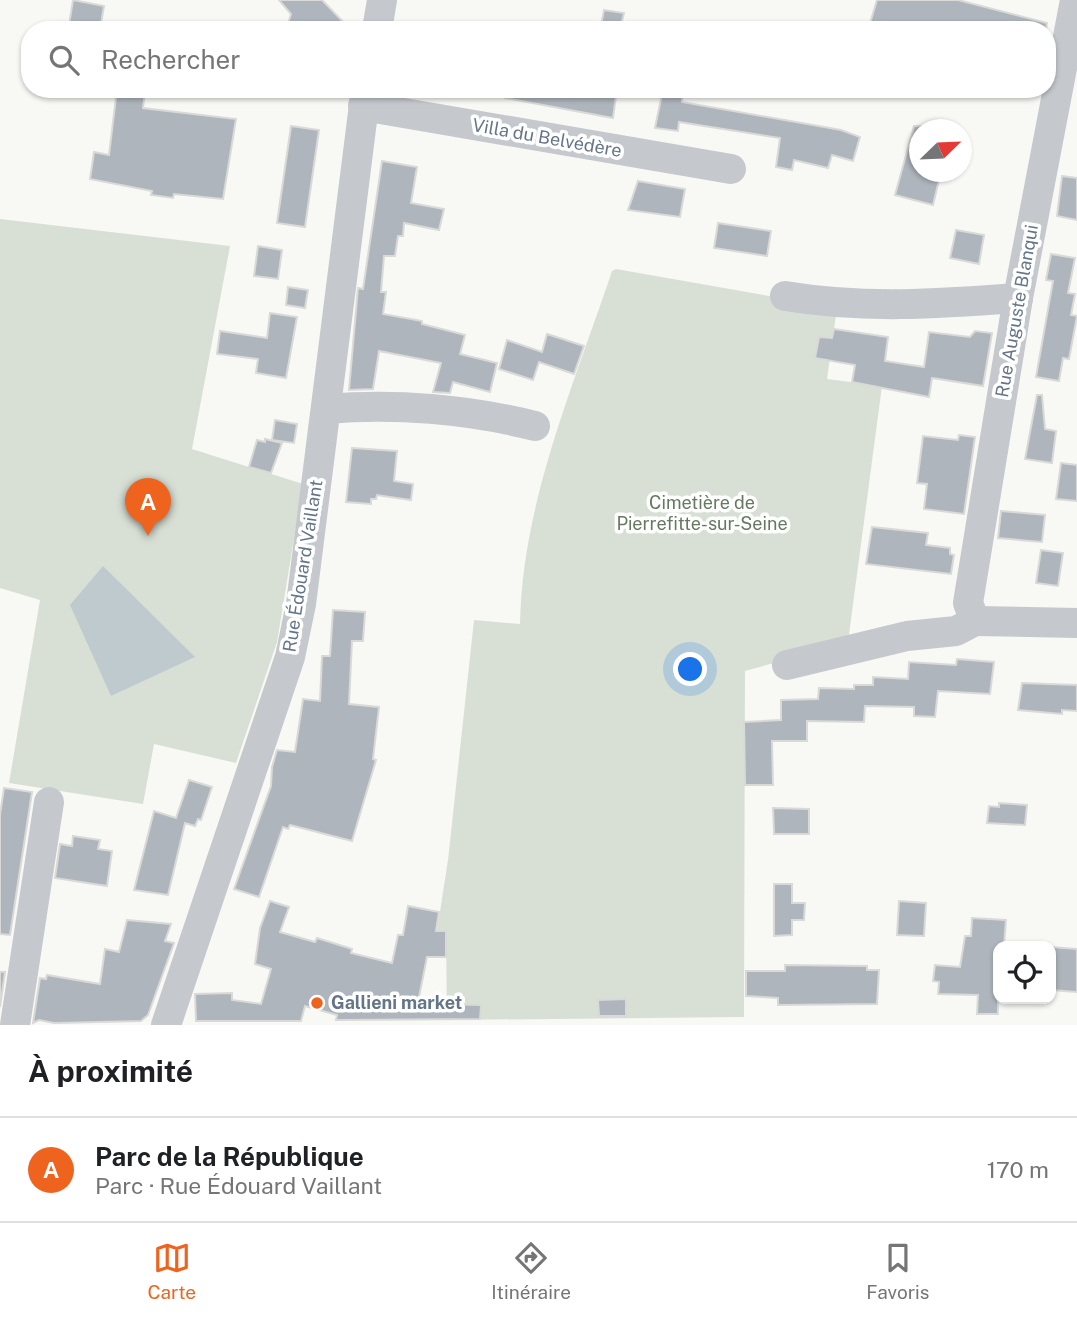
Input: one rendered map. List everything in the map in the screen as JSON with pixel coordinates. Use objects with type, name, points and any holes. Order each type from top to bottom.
[{"type":"street","points":[[378,21],[382,0]]},
{"type":"street","name":"Rue Auguste Blanqui","points":[[975,621],[968,603],[1018,298],[1075,0]]},
{"type":"street","name":"Rue Édouard Vaillant","points":[[166,1025],[290,657],[301,604],[364,98]]},
{"type":"street","name":"Villa du Belvédère","points":[[369,98],[731,169]]},
{"type":"street","points":[[785,296],[825,302],[915,306],[1018,298]]},
{"type":"street","points":[[326,409],[376,405],[508,419],[535,426]]},
{"type":"street","points":[[787,665],[907,636],[956,631],[975,621],[1077,623]]},
{"type":"street","points":[[15,1025],[49,802]]},
{"type":"green space","points":[[0,219],[230,246],[192,449],[303,484],[277,642],[236,763],[154,744],[143,804],[9,783],[40,600],[0,588]]},
{"type":"green space","name":"Cimetière de Pierrefitte-sur-Seine","points":[[616,269],[837,308],[827,379],[882,386],[848,642],[745,671],[744,1017],[447,1020],[446,932],[437,931],[448,860],[474,620],[520,624],[523,579],[540,489],[567,401],[612,271]]},
{"type":"shaded area","points":[[103,566],[195,657],[111,696],[70,605]]},
{"type":"building","points":[[73,0],[104,6],[102,21],[70,21]]},
{"type":"building","points":[[279,0],[322,0],[342,21],[289,21],[291,14]]},
{"type":"building","points":[[877,0],[958,0],[1039,21],[871,21]]},
{"type":"building","points":[[604,10],[624,13],[622,21],[602,21]]},
{"type":"building","points":[[116,98],[144,98],[143,108],[236,119],[223,199],[174,194],[173,198],[151,195],[152,191],[90,179],[94,152],[109,155]]},
{"type":"building","points":[[505,98],[616,98],[613,118]]},
{"type":"building","points":[[661,98],[682,98],[682,102],[841,130],[860,137],[853,161],[832,155],[828,168],[794,160],[792,170],[776,167],[780,138],[679,122],[678,131],[655,128]]},
{"type":"building","points":[[291,126],[319,130],[305,227],[277,223]]},
{"type":"building","points":[[909,144],[909,182],[939,182],[933,205],[895,195]]},
{"type":"building","points":[[382,161],[417,167],[411,203],[444,209],[439,230],[404,223],[403,236],[398,236],[395,256],[384,256],[381,292],[386,292],[383,314],[422,321],[422,324],[465,335],[460,354],[497,363],[490,392],[453,382],[450,393],[433,392],[441,363],[379,351],[373,389],[349,390],[358,288],[363,289]]},
{"type":"building","points":[[1062,176],[1077,178],[1077,220],[1057,216]]},
{"type":"building","points":[[638,181],[685,189],[680,217],[628,210]]},
{"type":"building","points":[[718,223],[771,231],[767,256],[714,248]]},
{"type":"building","points":[[956,230],[984,235],[979,264],[950,258]]},
{"type":"building","points":[[258,246],[282,250],[278,279],[254,276]]},
{"type":"building","points":[[1051,254],[1075,258],[1068,293],[1075,294],[1071,315],[1077,316],[1069,359],[1063,358],[1059,381],[1036,377],[1053,281],[1046,280]]},
{"type":"building","points":[[288,287],[308,290],[305,308],[286,305]]},
{"type":"building","points":[[270,313],[297,317],[286,378],[256,373],[258,359],[217,354],[220,331],[267,338]]},
{"type":"building","points":[[834,329],[888,337],[885,361],[924,367],[929,332],[970,337],[975,331],[992,333],[983,386],[932,378],[929,397],[852,382],[855,365],[815,358],[819,337],[832,338]]},
{"type":"building","points":[[547,334],[584,346],[574,374],[539,362],[533,380],[499,369],[507,340],[542,352]]},
{"type":"building","points":[[1037,395],[1042,395],[1045,429],[1056,431],[1052,463],[1025,459]]},
{"type":"building","points":[[275,420],[297,424],[294,443],[272,440]]},
{"type":"building","points":[[959,435],[975,437],[964,514],[924,509],[927,484],[917,483],[923,436],[958,440]]},
{"type":"building","points":[[265,439],[282,443],[271,473],[249,467],[257,440],[265,442]]},
{"type":"building","points":[[352,448],[397,451],[394,481],[413,484],[411,500],[377,495],[376,499],[371,499],[371,504],[346,502]]},
{"type":"building","points":[[1061,463],[1077,465],[1077,501],[1056,499]]},
{"type":"building","points":[[1001,511],[1045,515],[1042,542],[998,538]]},
{"type":"building","points":[[872,527],[928,533],[926,545],[950,548],[950,554],[954,555],[951,574],[866,564]]},
{"type":"building","points":[[1041,550],[1063,553],[1058,586],[1036,583]]},
{"type":"building","points":[[333,610],[365,612],[363,641],[352,641],[349,704],[379,707],[373,759],[376,760],[352,841],[290,825],[288,829],[283,827],[259,897],[234,889],[271,786],[272,767],[277,750],[295,752],[303,699],[320,701],[322,656],[330,656]]},
{"type":"building","points":[[957,659],[994,662],[990,694],[938,691],[935,717],[914,716],[914,707],[865,706],[864,722],[807,721],[807,741],[772,741],[773,785],[745,785],[744,722],[781,720],[781,700],[818,699],[819,688],[854,689],[854,685],[873,685],[873,677],[908,679],[909,662],[956,665]]},
{"type":"building","points":[[1022,683],[1077,685],[1077,711],[1062,710],[1062,714],[1018,710]]},
{"type":"building","points":[[189,780],[212,787],[201,820],[198,819],[195,826],[185,823],[168,895],[134,890],[154,811],[176,818]]},
{"type":"building","points":[[4,788],[32,792],[10,935],[0,934],[0,815]]},
{"type":"building","points":[[999,803],[1027,805],[1025,825],[987,823],[989,806],[999,807]]},
{"type":"building","points":[[773,808],[809,809],[809,834],[774,834]]},
{"type":"building","points":[[73,836],[100,840],[98,849],[112,851],[107,886],[55,878],[60,844],[72,846]]},
{"type":"building","points":[[774,884],[792,884],[792,903],[805,903],[804,920],[792,920],[792,935],[774,936]]},
{"type":"building","points":[[270,901],[289,907],[280,932],[315,942],[317,938],[352,949],[351,953],[392,963],[398,935],[403,935],[408,906],[439,912],[436,931],[446,931],[446,957],[427,957],[419,997],[447,997],[447,1004],[481,1005],[480,1019],[336,1020],[337,1015],[305,1006],[301,1021],[196,1021],[195,994],[232,993],[232,1000],[261,1004],[271,969],[255,964],[260,928]]},
{"type":"building","points":[[899,901],[926,903],[924,936],[897,935]]},
{"type":"building","points":[[972,918],[1006,920],[1004,941],[993,941],[993,1004],[998,1004],[998,1014],[977,1014],[978,995],[938,994],[939,982],[933,981],[935,965],[960,967],[965,936],[971,936]]},
{"type":"building","points":[[127,920],[171,924],[165,941],[174,943],[148,1015],[141,1021],[54,1023],[39,1020],[33,1023],[40,978],[46,979],[47,975],[100,984],[105,949],[119,952]]},
{"type":"building","points":[[1056,947],[1077,949],[1077,992],[1056,990]]},
{"type":"building","points":[[785,965],[867,966],[867,970],[879,970],[877,1004],[778,1005],[778,998],[746,996],[746,971],[785,971]]},
{"type":"building","points":[[0,972],[5,972],[0,1007]]},
{"type":"building","points":[[626,999],[626,1016],[599,1016],[598,1000]]},
{"type":"place","name":"Parc de la République","points":[[148,536]]},
{"type":"place","name":"Gallieni market","points":[[317,1003]]}]
